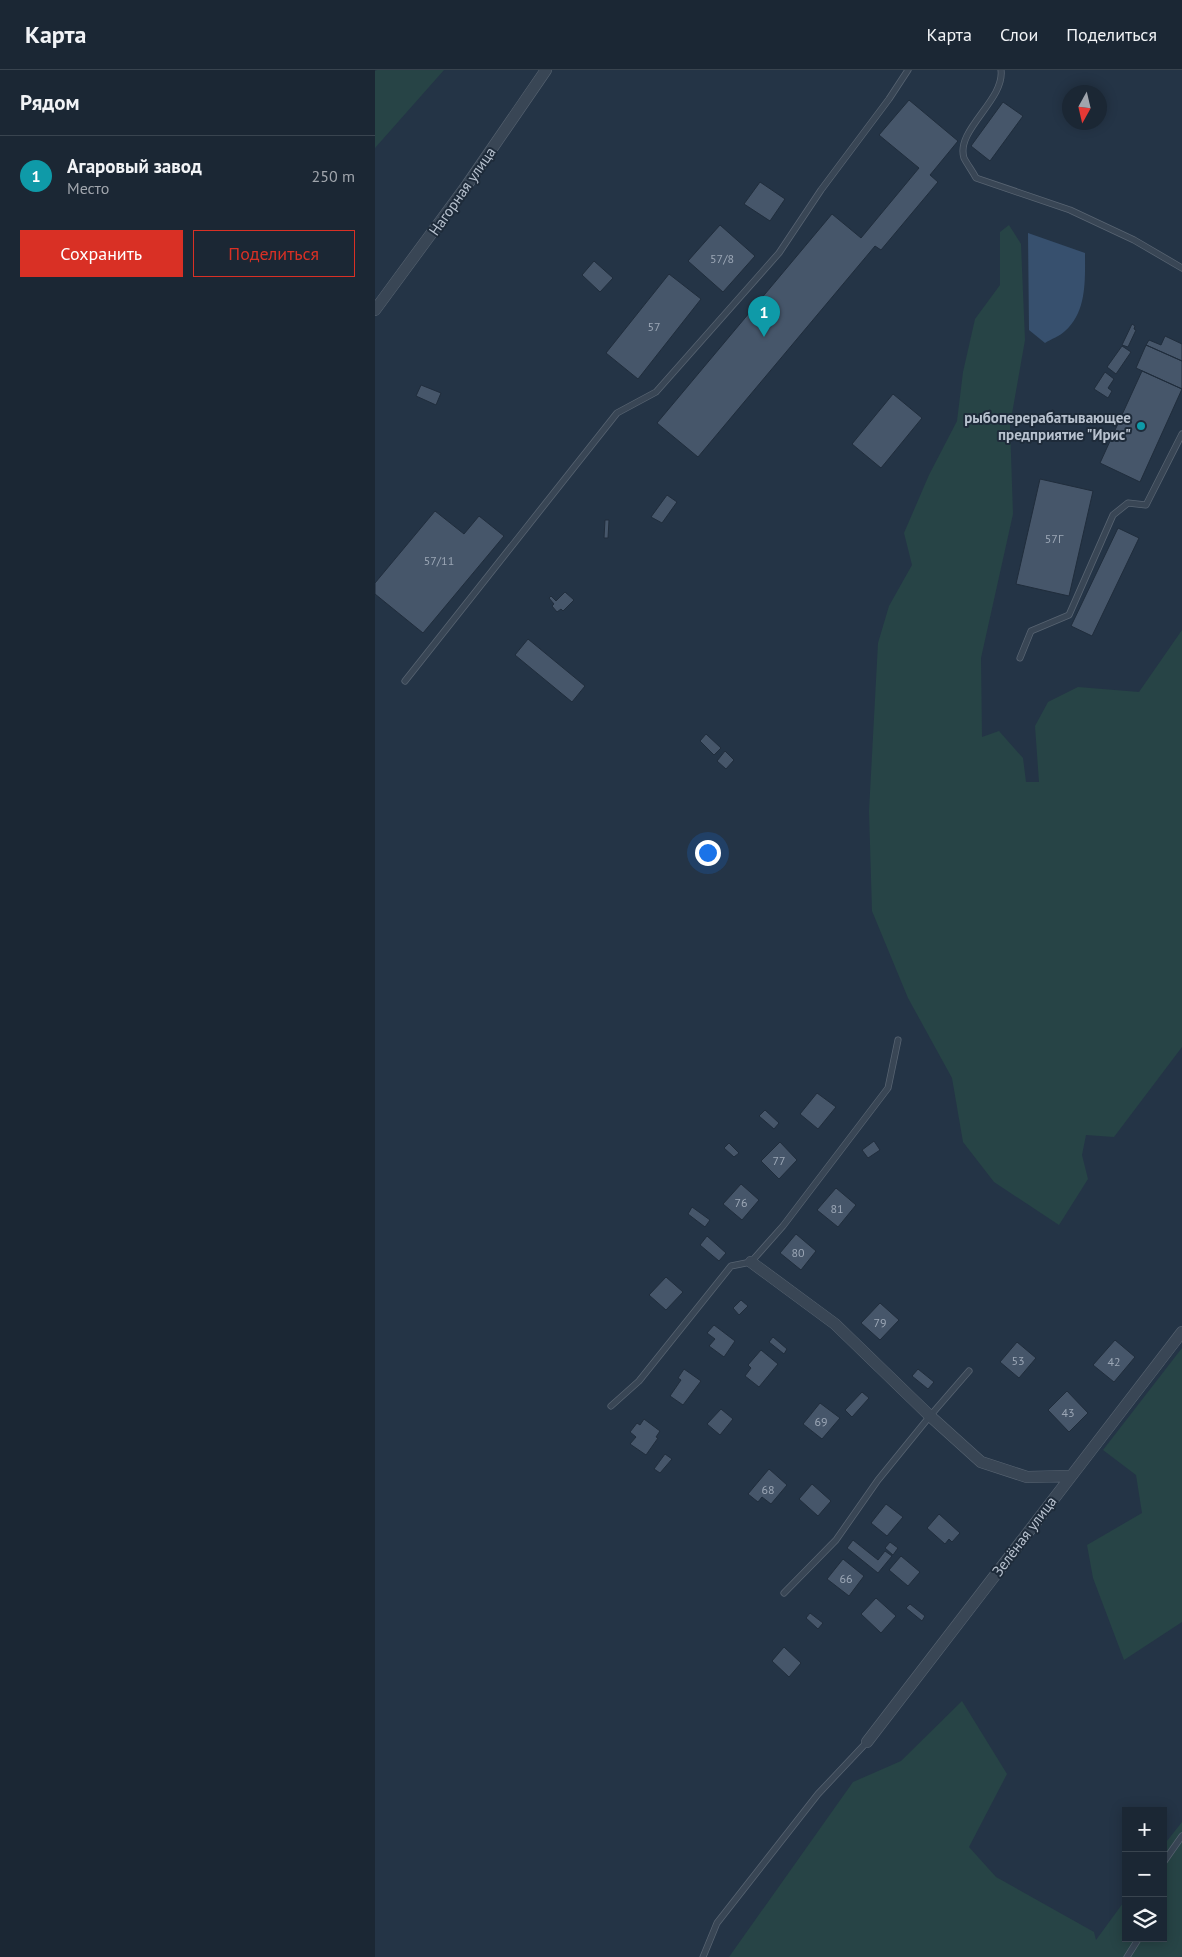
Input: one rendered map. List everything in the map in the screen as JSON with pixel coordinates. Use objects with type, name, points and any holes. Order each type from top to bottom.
[{"type":"street","name":"Нагорная улица","points":[[375,310],[467,185],[546,70]]},
{"type":"street","points":[[751,1262],[835,1324],[929,1416],[981,1462],[1027,1477],[1070,1476]]},
{"type":"street","name":"Зелёная улица","points":[[867,1742],[1182,1332]]},
{"type":"lane","points":[[405,681],[617,412],[655,392],[779,253],[821,190],[889,99],[908,70]]},
{"type":"lane","points":[[1001,70],[996,92],[965,140],[964,157],[976,178],[1070,210],[1134,240],[1182,268]]},
{"type":"lane","points":[[1020,658],[1031,631],[1069,615],[1113,515],[1128,503],[1146,504],[1182,434]]},
{"type":"lane","points":[[611,1406],[639,1381],[731,1266],[751,1262],[783,1226],[888,1088],[898,1040]]},
{"type":"lane","points":[[784,1593],[836,1540],[878,1480],[929,1416],[969,1371]]},
{"type":"lane","points":[[703,1957],[717,1923],[818,1794],[867,1742]]},
{"type":"lane","points":[[1167,1857],[1182,1836]]},
{"type":"lane","points":[[1127,1957],[1136,1942]]},
{"type":"green space","points":[[444,70],[375,148],[375,71]]},
{"type":"green space","points":[[1009,225],[1021,244],[1025,340],[1010,425],[1013,514],[981,658],[982,737],[999,731],[1023,758],[1026,782],[1039,782],[1035,726],[1048,702],[1078,687],[1139,692],[1182,630],[1182,1047],[1114,1137],[1086,1135],[1082,1155],[1088,1179],[1059,1225],[994,1182],[963,1142],[952,1078],[908,998],[872,911],[869,811],[878,643],[889,606],[912,565],[904,533],[929,475],[957,421],[963,372],[975,319],[1000,285],[1000,232]]},
{"type":"green space","points":[[1182,1348],[1182,1622],[1124,1660],[1093,1578],[1087,1545],[1142,1513],[1136,1475],[1103,1450]]},
{"type":"green space","points":[[962,1701],[1007,1774],[969,1847],[996,1877],[1094,1932],[1096,1940],[1122,1904],[1122,1942],[1167,1942],[1167,1841],[1182,1822],[1182,1957],[729,1957],[853,1782],[901,1761]]},
{"type":"water","points":[[1028,233],[1085,253],[1083,295],[1077,315],[1065,331],[1045,343],[1029,330]]},
{"type":"building","points":[[909,100],[958,141],[930,175],[938,182],[881,250],[875,246],[698,457],[657,423],[832,214],[861,238],[919,168],[879,135]]},
{"type":"building","points":[[1003,102],[1023,116],[990,161],[971,146]]},
{"type":"building","points":[[760,182],[785,199],[770,221],[744,204]]},
{"type":"building","points":[[720,225],[755,256],[723,292],[688,261]]},
{"type":"building","points":[[594,261],[613,278],[600,292],[582,275]]},
{"type":"building","points":[[669,274],[701,299],[638,379],[606,353]]},
{"type":"building","points":[[1132,324],[1136,330],[1128,347],[1122,345]]},
{"type":"building","points":[[1165,336],[1182,344],[1182,361],[1146,345],[1149,340],[1161,345]]},
{"type":"building","points":[[1146,345],[1182,361],[1182,389],[1136,368]]},
{"type":"building","points":[[1122,346],[1131,352],[1116,374],[1107,367]]},
{"type":"building","name":"рыбоперерабатывающее предприятие \"Ирис\"","points":[[1142,371],[1182,389],[1140,482],[1100,463]]},
{"type":"building","points":[[1105,372],[1114,379],[1108,388],[1112,391],[1108,398],[1094,389]]},
{"type":"building","points":[[421,385],[441,393],[436,405],[416,396]]},
{"type":"building","points":[[893,394],[922,418],[881,468],[852,444]]},
{"type":"building","points":[[1040,479],[1093,491],[1069,596],[1016,584]]},
{"type":"building","points":[[667,495],[677,502],[662,523],[651,517]]},
{"type":"building","points":[[435,511],[464,534],[479,516],[504,536],[423,633],[375,594],[375,583]]},
{"type":"building","points":[[605,520],[609,520],[608,538],[604,538]]},
{"type":"building","points":[[1118,528],[1139,538],[1092,636],[1071,626]]},
{"type":"building","points":[[565,592],[574,600],[563,611],[561,609],[557,612],[549,598],[551,596],[556,601]]},
{"type":"building","points":[[528,639],[585,686],[572,702],[515,655]]},
{"type":"building","points":[[706,734],[721,748],[714,755],[700,741]]},
{"type":"building","points":[[725,751],[734,760],[726,769],[717,761]]},
{"type":"building","points":[[817,1093],[836,1107],[818,1129],[800,1114]]},
{"type":"building","points":[[765,1110],[779,1123],[774,1129],[759,1116]]},
{"type":"building","points":[[874,1141],[880,1150],[868,1158],[862,1150]]},
{"type":"building","points":[[780,1142],[797,1160],[779,1179],[761,1161]]},
{"type":"building","points":[[729,1143],[739,1153],[734,1157],[724,1148]]},
{"type":"building","points":[[741,1184],[759,1200],[742,1220],[723,1204]]},
{"type":"building","points":[[836,1188],[856,1205],[838,1227],[817,1210]]},
{"type":"building","points":[[692,1207],[710,1220],[705,1227],[688,1214]]},
{"type":"building","points":[[796,1234],[816,1251],[801,1270],[780,1253]]},
{"type":"building","points":[[707,1236],[726,1253],[719,1261],[700,1245]]},
{"type":"building","points":[[666,1277],[683,1292],[666,1310],[649,1295]]},
{"type":"building","points":[[741,1300],[748,1306],[739,1315],[733,1308]]},
{"type":"building","points":[[880,1303],[899,1320],[880,1340],[861,1323]]},
{"type":"building","points":[[714,1325],[735,1341],[724,1357],[709,1346],[715,1339],[707,1333]]},
{"type":"building","points":[[773,1337],[787,1349],[784,1354],[769,1342]]},
{"type":"building","points":[[1115,1340],[1135,1357],[1114,1382],[1093,1365]]},
{"type":"building","points":[[1017,1342],[1036,1358],[1019,1378],[1000,1362]]},
{"type":"building","points":[[761,1350],[778,1364],[759,1387],[745,1376],[751,1368],[748,1365]]},
{"type":"building","points":[[684,1369],[701,1381],[683,1405],[670,1396],[681,1380],[678,1378]]},
{"type":"building","points":[[918,1369],[934,1382],[928,1389],[912,1376]]},
{"type":"building","points":[[1067,1391],[1088,1413],[1069,1432],[1048,1410]]},
{"type":"building","points":[[862,1392],[869,1398],[852,1417],[845,1410]]},
{"type":"building","points":[[820,1403],[840,1418],[822,1439],[803,1424]]},
{"type":"building","points":[[721,1409],[733,1419],[720,1435],[707,1424]]},
{"type":"building","points":[[644,1419],[660,1431],[656,1437],[658,1438],[646,1455],[630,1444],[636,1437],[630,1432],[637,1423],[640,1425]]},
{"type":"building","points":[[665,1454],[672,1459],[660,1473],[654,1469]]},
{"type":"building","points":[[769,1469],[787,1485],[771,1504],[762,1497],[758,1502],[748,1494]]},
{"type":"building","points":[[812,1484],[831,1501],[818,1516],[799,1499]]},
{"type":"building","points":[[886,1504],[903,1517],[887,1536],[871,1523]]},
{"type":"building","points":[[939,1514],[960,1533],[952,1542],[949,1539],[945,1544],[927,1528]]},
{"type":"building","points":[[853,1540],[878,1560],[885,1551],[892,1556],[878,1573],[847,1548]]},
{"type":"building","points":[[890,1542],[898,1548],[893,1555],[885,1548]]},
{"type":"building","points":[[901,1556],[920,1572],[908,1586],[889,1570]]},
{"type":"building","points":[[843,1559],[864,1576],[849,1596],[827,1579]]},
{"type":"building","points":[[876,1598],[896,1616],[881,1633],[861,1614]]},
{"type":"building","points":[[910,1604],[925,1616],[922,1621],[906,1608]]},
{"type":"building","points":[[810,1613],[823,1623],[818,1629],[806,1618]]},
{"type":"building","points":[[784,1647],[801,1663],[789,1677],[772,1661]]},
{"type":"place","name":"Агаровый завод","points":[[764,337]]},
{"type":"place","name":"рыбоперерабатывающее предприятие \"Ирис\"","points":[[1141,426]]}]
